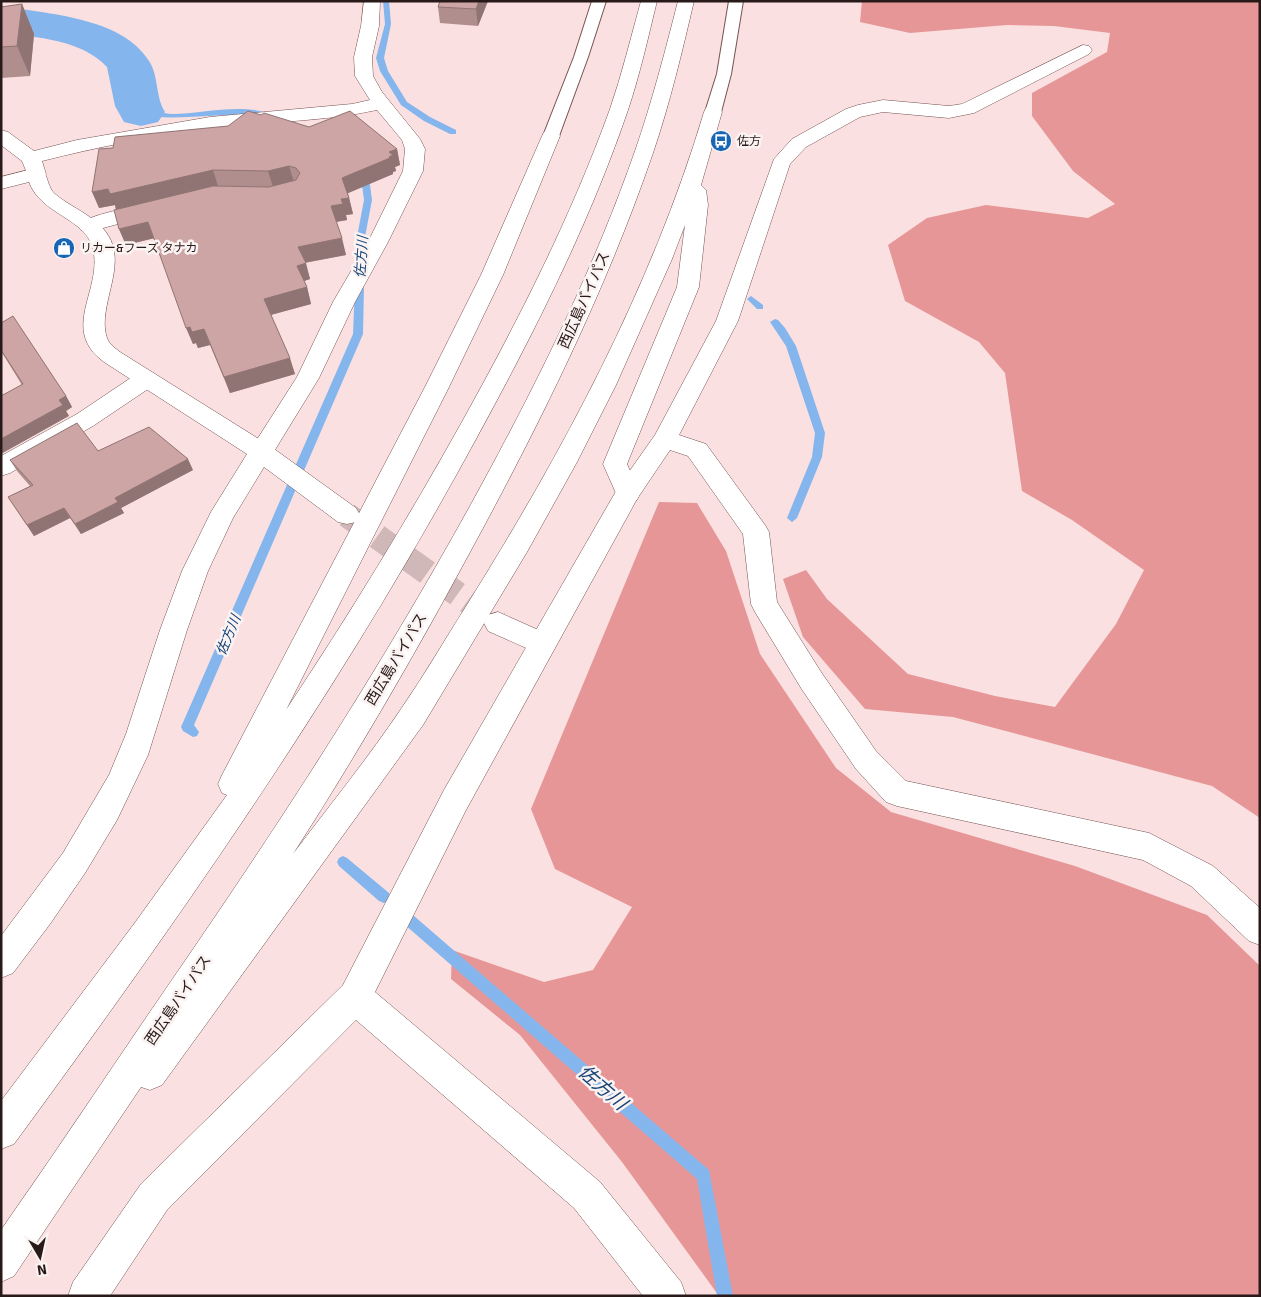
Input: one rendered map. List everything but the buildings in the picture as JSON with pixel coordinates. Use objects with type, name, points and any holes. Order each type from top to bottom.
[{"type":"main road","points":[[1,962],[73,865],[106,810],[132,756],[187,590],[200,558],[226,505],[312,370],[344,302],[378,242],[413,171],[415,149],[411,139],[368,85],[362,67],[370,26],[372,1]]},
{"type":"main road","points":[[1,1131],[125,963],[285,735],[387,571],[454,458],[507,360],[550,274],[584,197],[611,129],[631,68],[649,1]]},
{"type":"main road","name":"西広島バイパス","points":[[1,1263],[308,805],[399,654],[472,526],[530,415],[577,318],[613,234],[660,101],[686,1]]},
{"type":"main road","points":[[87,1296],[154,1197],[356,997],[455,800],[628,493],[665,439],[727,321],[781,162],[799,143],[852,113],[883,106],[949,112],[967,109],[1083,50]]},
{"type":"main road","points":[[1,183],[77,146],[197,125],[250,118],[352,110],[382,103]]},
{"type":"main road","points":[[1,1274],[413,716],[518,545],[565,462],[604,385],[658,268],[695,174],[713,112]]},
{"type":"main road","points":[[1,136],[33,166],[42,191],[47,197],[99,236],[104,248],[105,261],[95,325],[95,337],[101,348],[112,357],[261,452],[346,515]]},
{"type":"main road","points":[[81,1024],[146,931],[200,845],[244,764],[446,370],[492,275],[551,136]]},
{"type":"main road","points":[[628,493],[615,464],[688,287],[698,205],[695,174]]},
{"type":"main road","points":[[88,226],[173,204]]},
{"type":"main road","points":[[1,467],[73,427],[146,379]]},
{"type":"main road","points":[[665,439],[697,450],[756,532],[764,604],[811,680],[866,760],[897,793],[1149,847],[1202,876],[1260,930]]},
{"type":"main road","points":[[498,623],[542,644]]},
{"type":"main road","points":[[356,997],[587,1196],[667,1296]]},
{"type":"lane","points":[[551,136],[581,57],[599,1]]},
{"type":"lane","points":[[713,112],[724,74],[736,1]]},
{"type":"shaded area","points":[[862,1],[1260,1],[1260,818],[1212,786],[953,717],[865,709],[803,637],[783,579],[806,570],[827,599],[908,674],[995,696],[1055,707],[1116,624],[1144,570],[1072,520],[1022,491],[1005,373],[979,342],[905,301],[888,245],[927,218],[986,205],[1088,218],[1115,204],[1073,171],[1032,116],[1032,93],[1107,52],[1110,33],[1054,26],[1007,25],[910,33],[860,22]]},
{"type":"shaded area","points":[[659,502],[697,503],[726,551],[760,654],[836,768],[891,812],[1075,866],[1207,915],[1260,966],[1260,1296],[719,1296],[622,1162],[520,1035],[451,979],[452,950],[544,982],[593,970],[632,907],[555,869],[531,809]]},
{"type":"waterway","points":[[386,1],[388,24],[380,58],[384,71],[404,103],[427,119],[453,132]]},
{"type":"waterway","name":"佐方川","points":[[1,19],[69,31],[103,42],[117,51],[130,67],[136,100],[141,112]]},
{"type":"waterway","name":"佐方川","points":[[141,112],[156,116],[172,117],[238,112],[270,117]]},
{"type":"waterway","name":"佐方川","points":[[193,732],[187,727],[358,334],[361,237],[368,200],[366,185],[360,172]]},
{"type":"waterway","points":[[751,299],[760,307]]},
{"type":"waterway","points":[[775,322],[791,346],[820,433],[817,457],[792,518]]},
{"type":"waterway","name":"佐方川","points":[[343,862],[384,897]]},
{"type":"waterway","name":"佐方川","points":[[409,920],[704,1175],[725,1296]]},
{"type":"tunnel","points":[[347,515],[498,623]]},
{"type":"place","name":"佐方","points":[[721,141]]},
{"type":"place","name":"リカー&フーズ タナカ","points":[[64,248]]}]
